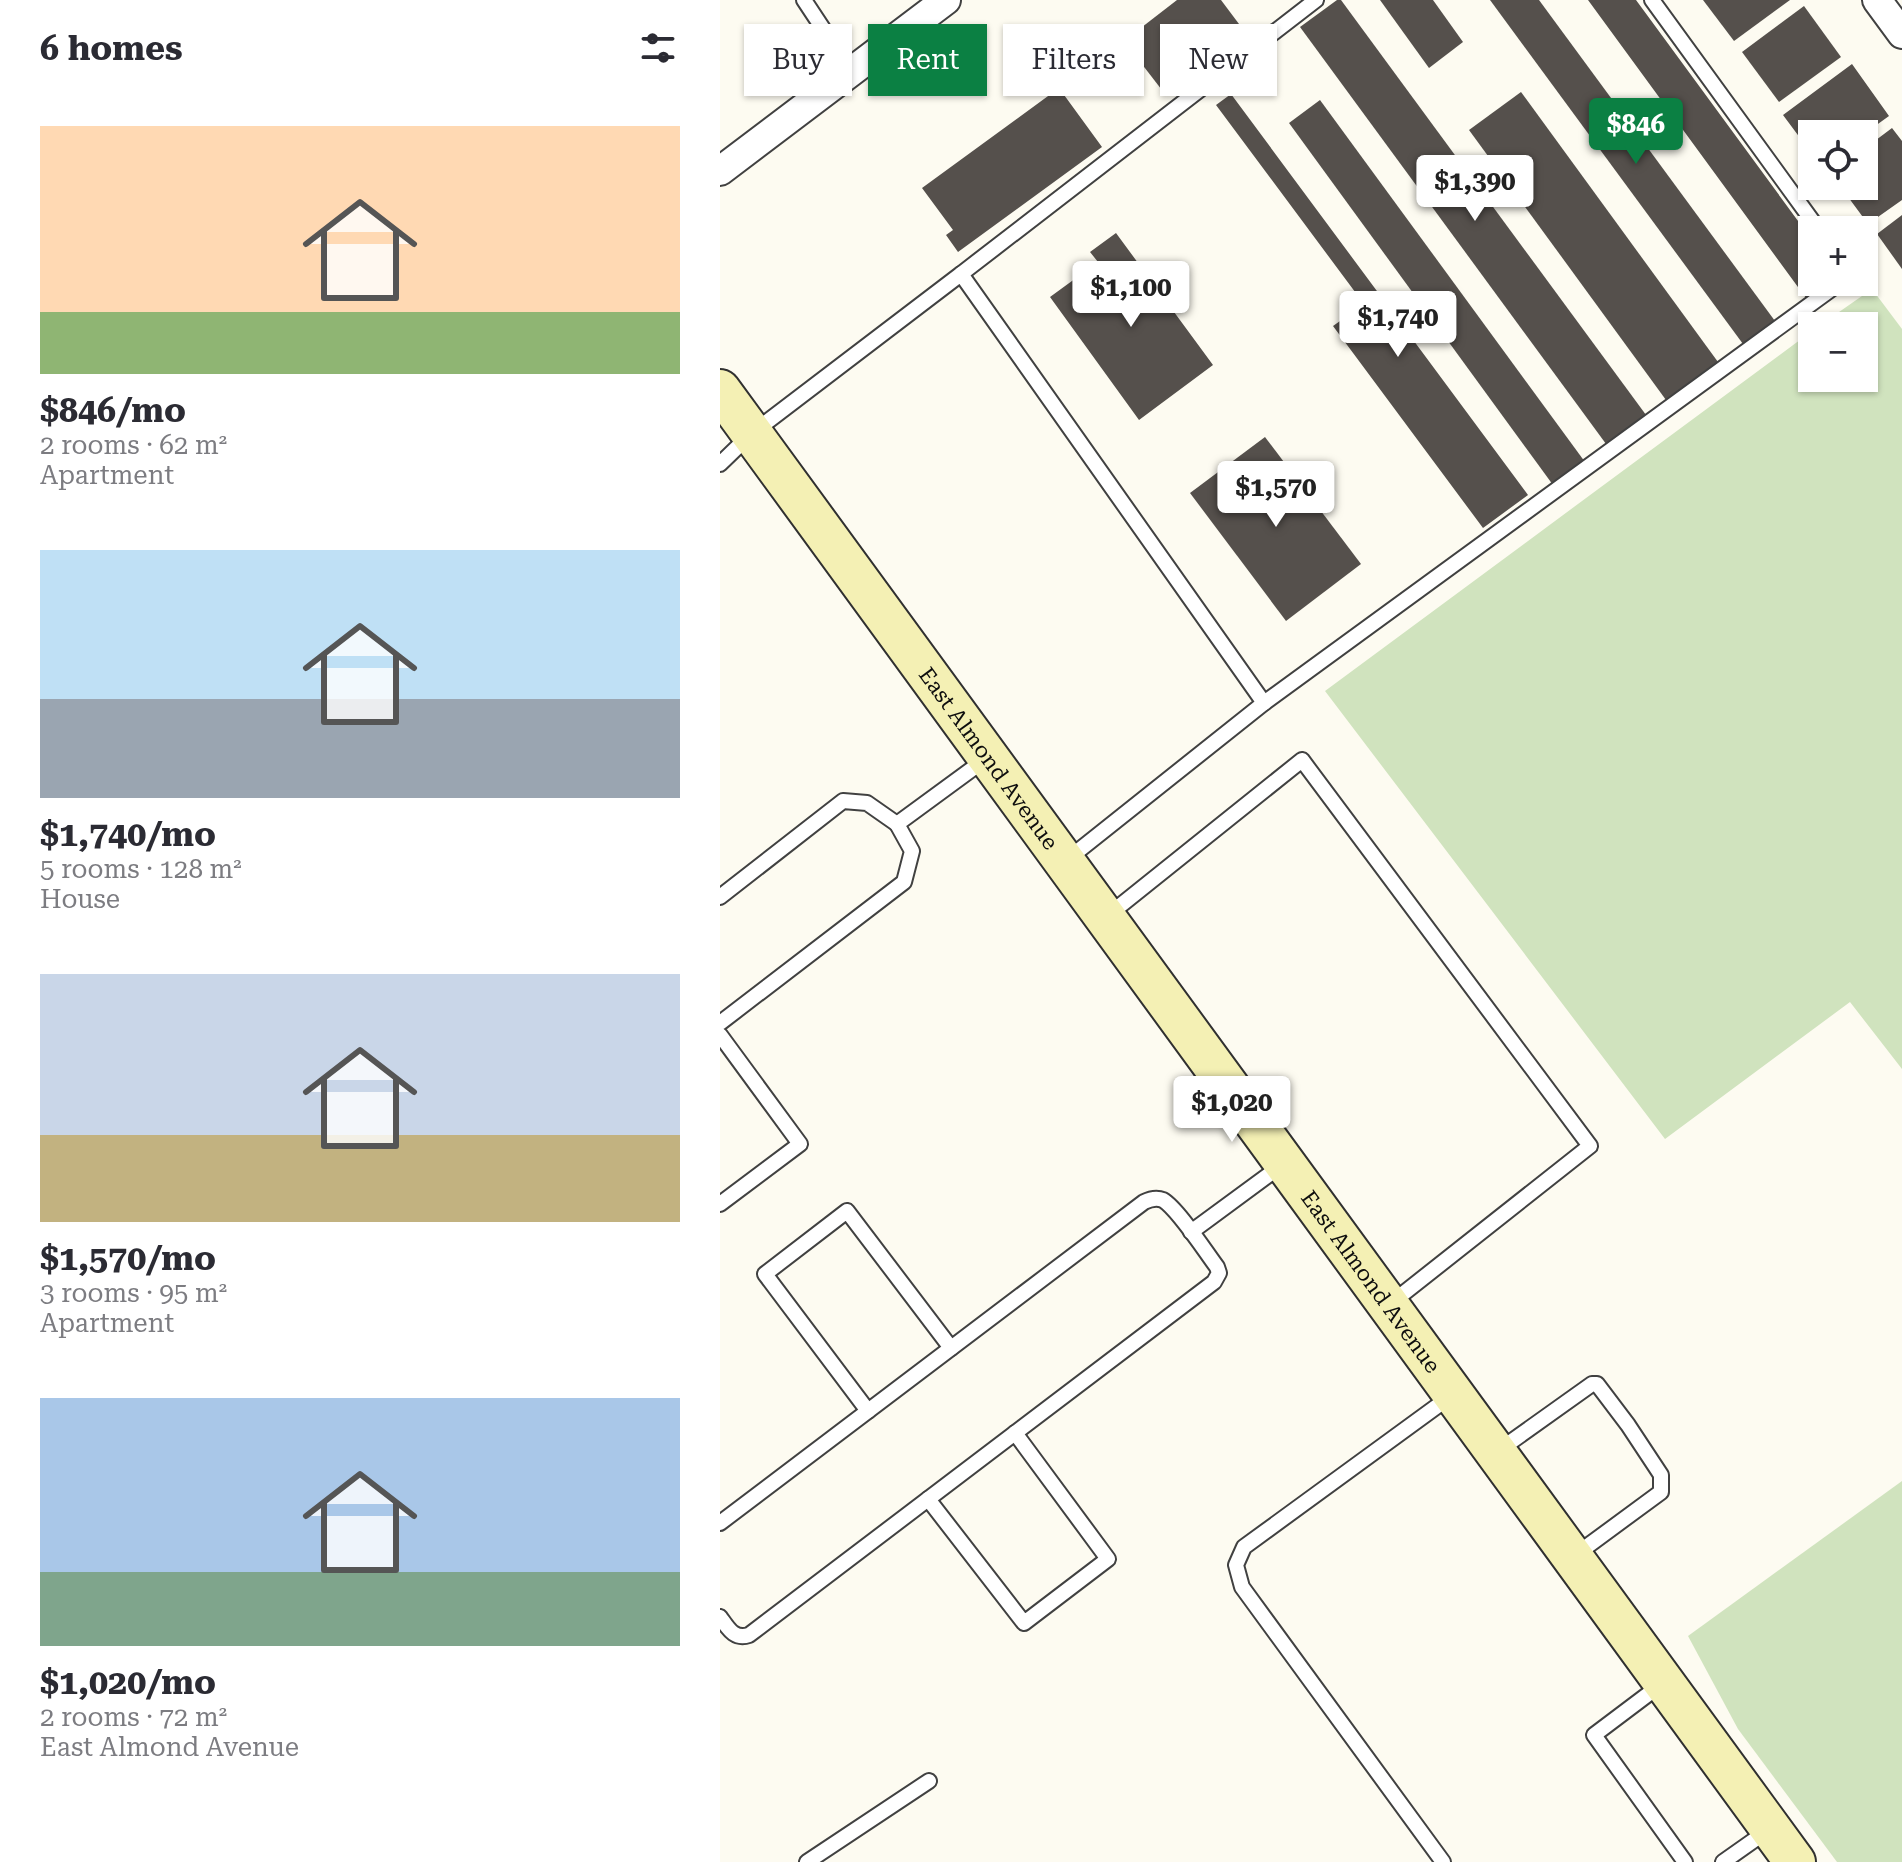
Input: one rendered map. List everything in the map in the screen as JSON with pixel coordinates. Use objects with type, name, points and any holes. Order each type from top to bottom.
[{"type":"main road","name":"East Almond Avenue","points":[[720,390],[1795,1862]]},
{"type":"street","points":[[1877,0],[1902,34]]},
{"type":"street","points":[[852,70],[938,2]]},
{"type":"street","points":[[720,171],[818,96]]},
{"type":"lane","points":[[804,0],[820,24]]},
{"type":"lane","points":[[720,464],[751,434],[1316,0]]},
{"type":"lane","points":[[1652,0],[1809,216]]},
{"type":"lane","points":[[961,274],[1264,703]]},
{"type":"lane","points":[[1064,862],[1264,703],[1822,296]]},
{"type":"lane","points":[[897,824],[987,757]]},
{"type":"lane","points":[[1105,917],[1302,760],[1590,1146],[1390,1304]]},
{"type":"lane","points":[[720,897],[843,801],[867,803],[897,824],[912,851],[904,882],[720,1023]]},
{"type":"lane","points":[[720,1035],[800,1144],[720,1204]]},
{"type":"lane","points":[[1191,1232],[1285,1162]]},
{"type":"lane","points":[[720,1523],[1144,1202],[1153,1198],[1164,1201],[1217,1267],[1219,1273],[1214,1282],[749,1635],[741,1637],[734,1634],[720,1617]]},
{"type":"lane","points":[[868,1411],[765,1274],[847,1211],[951,1348]]},
{"type":"lane","points":[[1497,1452],[1592,1384],[1597,1384],[1628,1425],[1661,1475],[1661,1492],[1574,1556]]},
{"type":"lane","points":[[1443,1862],[1242,1587],[1236,1565],[1244,1547],[1454,1393]]},
{"type":"lane","points":[[928,1499],[1024,1623],[1108,1559],[1015,1433]]},
{"type":"lane","points":[[1664,1682],[1594,1735],[1685,1862]]},
{"type":"lane","points":[[807,1862],[929,1781]]},
{"type":"lane","points":[[1723,1862],[1771,1828]]},
{"type":"green space","points":[[1862,296],[1877,296],[1902,329],[1902,1069],[1850,1002],[1665,1139],[1325,691],[1798,341],[1798,392],[1878,392],[1878,312],[1839,312]]},
{"type":"green space","points":[[1902,1481],[1902,1862],[1837,1862],[1738,1729],[1688,1636]]},
{"type":"building","points":[[1177,0],[1221,0],[1239,24],[1160,24],[1160,88],[1144,67],[1144,26]]},
{"type":"building","points":[[1341,0],[1649,419],[1609,448],[1300,27]]},
{"type":"building","points":[[1380,0],[1433,0],[1463,42],[1429,68]]},
{"type":"building","points":[[1490,0],[1539,0],[1775,321],[1743,344]]},
{"type":"building","points":[[1588,0],[1636,0],[1798,221],[1798,287]]},
{"type":"building","points":[[1703,0],[1790,0],[1734,41]]},
{"type":"building","points":[[1804,6],[1841,57],[1779,102],[1742,52]]},
{"type":"building","points":[[1852,64],[1889,116],[1878,124],[1878,120],[1798,120],[1798,135],[1783,115]]},
{"type":"building","points":[[1521,92],[1718,362],[1666,400],[1469,130]]},
{"type":"building","points":[[1048,96],[1065,96],[1102,147],[958,252],[946,235],[953,230],[922,188]]},
{"type":"building","points":[[1232,96],[1528,495],[1483,528],[1333,326],[1364,304],[1216,105]]},
{"type":"building","points":[[1320,100],[1585,462],[1553,485],[1289,123]]},
{"type":"building","points":[[1892,128],[1902,141],[1902,200],[1878,217],[1862,216],[1850,200],[1878,200],[1878,138]]},
{"type":"building","points":[[1902,215],[1902,269],[1878,235]]},
{"type":"building","points":[[1116,233],[1213,365],[1139,420],[1050,297],[1098,262],[1090,252]]},
{"type":"building","points":[[1265,437],[1361,564],[1286,621],[1190,493]]}]
